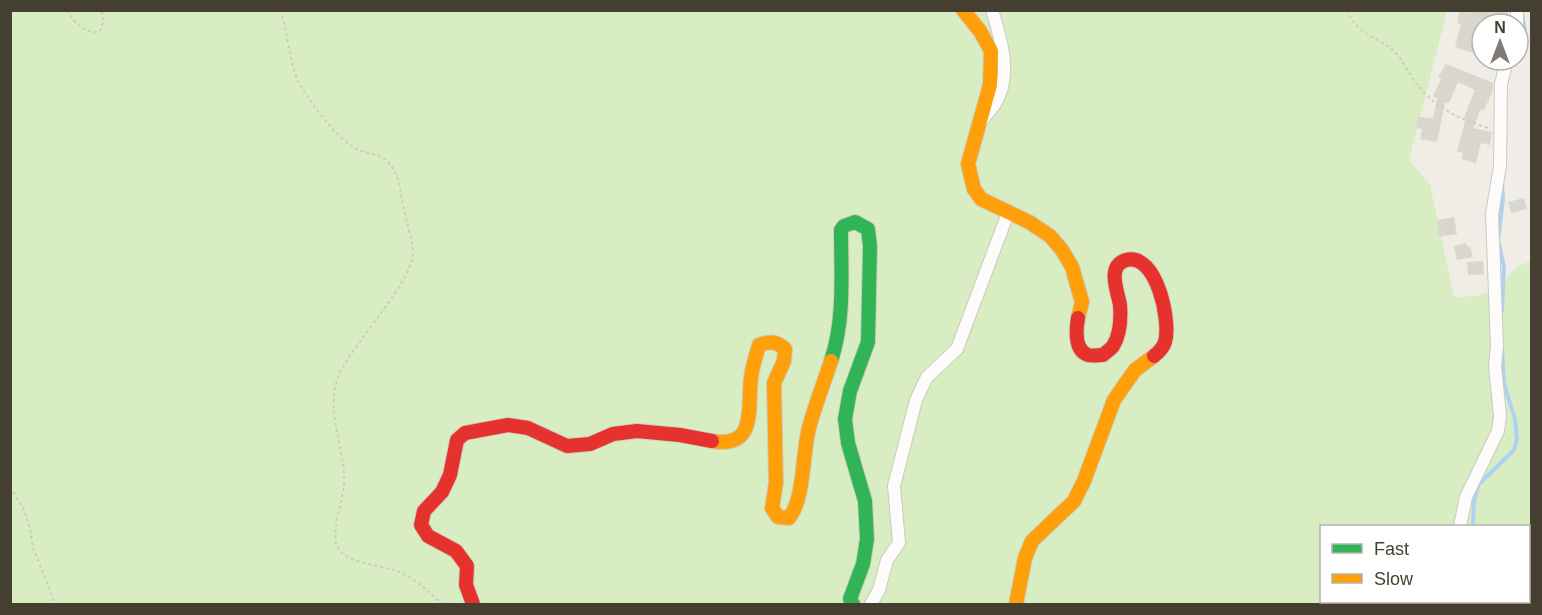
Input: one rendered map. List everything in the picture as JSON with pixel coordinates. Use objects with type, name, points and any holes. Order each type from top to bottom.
[{"type":"street","points":[[963,10],[980,31],[991,51],[990,85],[968,164],[974,189],[981,199],[1029,222],[1050,236],[1062,250],[1072,267],[1082,302],[1076,338],[1081,350],[1088,355],[1104,355],[1113,346],[1119,328],[1120,312],[1114,272],[1125,260],[1144,263],[1151,272],[1163,308],[1167,330],[1164,346],[1135,370],[1108,409],[1078,496],[1067,511],[1035,536],[1028,549],[1016,604]]},
{"type":"street","points":[[978,127],[997,101],[1005,57],[992,10]]},
{"type":"street","points":[[1460,525],[1466,497],[1493,444],[1500,416],[1495,366],[1497,335],[1492,214],[1500,166],[1501,84],[1504,72]]},
{"type":"street","points":[[871,604],[879,590],[887,560],[899,543],[894,486],[916,400],[927,377],[957,349],[1008,213]]},
{"type":"street","points":[[473,604],[466,585],[467,566],[456,551],[428,536],[421,525],[424,511],[442,492],[450,475],[457,440],[465,433],[508,424],[528,428],[567,446],[590,444],[614,435],[637,431],[680,435],[725,443],[738,438],[748,425],[755,358],[759,345],[770,341],[778,343],[785,349],[784,361],[774,383],[776,483],[772,508],[778,517],[789,518],[799,494],[803,459],[810,428],[838,340],[841,230],[844,225],[855,222],[868,230],[870,246],[868,342],[846,407],[848,442],[865,502],[867,525],[866,551],[861,576],[850,600],[853,604]]},
{"type":"path","points":[[67,10],[82,29],[93,33],[99,32],[102,27],[104,17],[101,10]]},
{"type":"path","points":[[281,10],[297,80],[341,138],[355,149],[378,154],[389,162],[400,181],[414,253],[393,297],[352,351],[339,374],[334,394],[334,425],[342,453],[344,485],[334,537],[338,549],[347,557],[400,572],[423,586],[442,604]]},
{"type":"path","points":[[1347,10],[1351,22],[1395,52],[1414,81],[1431,100],[1463,121],[1500,131]]},
{"type":"path","points":[[10,488],[22,507],[30,528],[33,547],[55,604]]},
{"type":"green space","points":[[10,11],[1447,11],[1409,160],[1430,185],[1454,297],[1477,296],[1500,288],[1516,267],[1531,261],[1531,604],[1498,604],[1530,603],[1530,525],[1320,525],[1320,603],[1427,604],[11,604]]},
{"type":"building","points":[[1460,10],[1470,13],[1470,52],[1455,47],[1461,24],[1457,23]]},
{"type":"building","points":[[1472,10],[1509,10],[1509,12],[1471,12]]},
{"type":"building","points":[[1446,64],[1493,83],[1493,90],[1473,128],[1492,132],[1490,145],[1481,143],[1476,163],[1461,159],[1463,153],[1457,151],[1466,118],[1464,117],[1475,90],[1458,82],[1449,103],[1445,102],[1437,142],[1420,139],[1422,129],[1416,128],[1418,117],[1433,118],[1437,98],[1433,96],[1441,79],[1438,77]]},
{"type":"building","points":[[1524,198],[1527,209],[1511,213],[1508,202]]},
{"type":"building","points":[[1454,217],[1457,234],[1439,237],[1437,220]]},
{"type":"building","points":[[1466,243],[1467,247],[1470,246],[1473,257],[1457,260],[1454,246]]},
{"type":"building","points":[[1483,261],[1484,274],[1468,275],[1467,262]]},
{"type":"waterway","points":[[1502,185],[1503,199],[1498,240],[1504,267],[1502,311]]},
{"type":"waterway","points":[[1473,525],[1474,502],[1478,485],[1514,450],[1517,439],[1515,419],[1504,384],[1502,349]]},
{"type":"traffic: fast","points":[[831,361],[840,313],[841,230],[844,226],[855,222],[868,229],[870,246],[868,342],[850,391],[845,419],[848,443],[865,501],[867,539],[863,564],[850,599],[853,604]]},
{"type":"traffic: slow","points":[[963,10],[980,31],[991,51],[990,85],[968,164],[974,189],[981,199],[1029,222],[1050,236],[1062,250],[1072,267],[1082,302],[1078,318]]},
{"type":"traffic: slow","points":[[712,441],[727,442],[737,439],[744,432],[749,413],[753,366],[759,345],[773,342],[782,346],[785,349],[784,361],[774,383],[776,483],[772,508],[778,517],[789,518],[801,487],[809,428],[831,361]]},
{"type":"traffic: slow","points":[[1016,604],[1025,558],[1032,541],[1074,501],[1084,481],[1114,400],[1135,370],[1154,356]]},
{"type":"traffic: jam","points":[[1078,318],[1077,339],[1080,349],[1090,355],[1103,355],[1113,346],[1120,321],[1120,305],[1115,280],[1116,268],[1126,260],[1137,260],[1154,277],[1166,320],[1165,342],[1154,356]]},
{"type":"traffic: jam","points":[[473,604],[466,585],[467,566],[456,551],[428,536],[421,525],[424,511],[442,492],[450,475],[457,440],[465,433],[508,425],[528,428],[567,446],[590,444],[613,434],[637,431],[712,441]]}]
